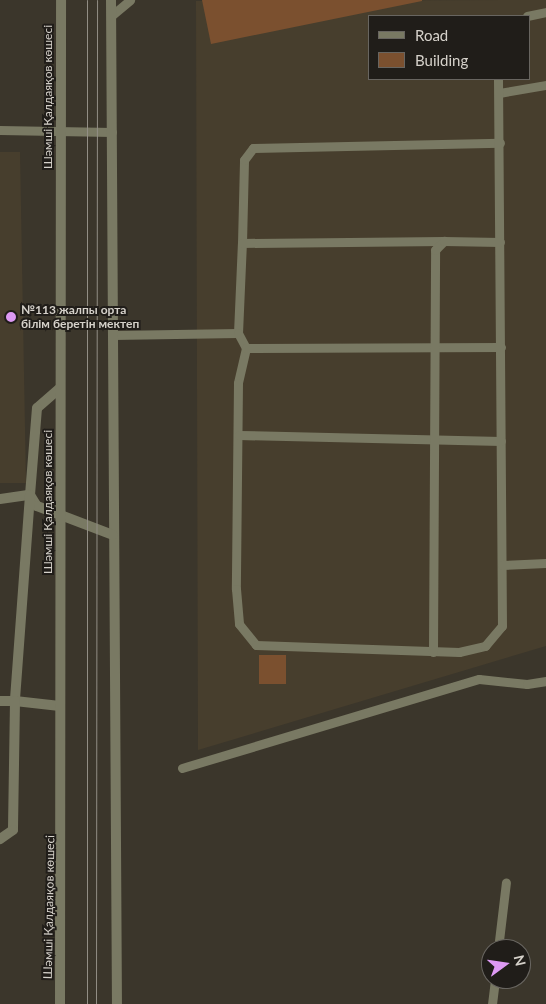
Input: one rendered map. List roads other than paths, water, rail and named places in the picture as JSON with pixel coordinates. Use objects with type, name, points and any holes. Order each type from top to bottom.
[{"type":"street","name":"Шәмші Қалдаяқов көшесі","points":[[60,1004],[60,131],[62,0]]},
{"type":"street","points":[[111,0],[117,1004]]},
{"type":"street","points":[[0,839],[13,830],[14,701],[34,418],[42,401],[60,388]]},
{"type":"street","points":[[0,499],[30,495]]},
{"type":"street","points":[[30,495],[37,506],[113,535]]},
{"type":"street","points":[[0,701],[60,706]]},
{"type":"lane","points":[[111,16],[130,0]]},
{"type":"lane","points":[[531,15],[546,12]]},
{"type":"lane","points":[[498,80],[500,93],[502,626],[485,646],[459,652],[256,645],[239,624],[236,589],[238,384],[246,348],[238,333],[244,160],[252,148],[500,143]]},
{"type":"lane","points":[[500,93],[546,86]]},
{"type":"lane","points":[[0,130],[112,132]]},
{"type":"lane","points":[[433,652],[437,348],[435,250],[444,241]]},
{"type":"lane","points":[[242,243],[500,242]]},
{"type":"lane","points":[[112,335],[238,333]]},
{"type":"lane","points":[[246,348],[501,347]]},
{"type":"lane","points":[[239,435],[501,441]]},
{"type":"lane","points":[[502,565],[546,563]]},
{"type":"lane","points":[[182,768],[479,678],[527,684],[546,681]]},
{"type":"lane","points":[[499,939],[506,882]]},
{"type":"lane","points":[[492,1004],[494,989]]},
{"type":"tram line","points":[[87,0],[87,1004]]},
{"type":"tram line","points":[[96,1004],[97,0]]},
{"type":"place","name":"№113 жалпы орта білім беретін мектеп","points":[[11,317]]}]
